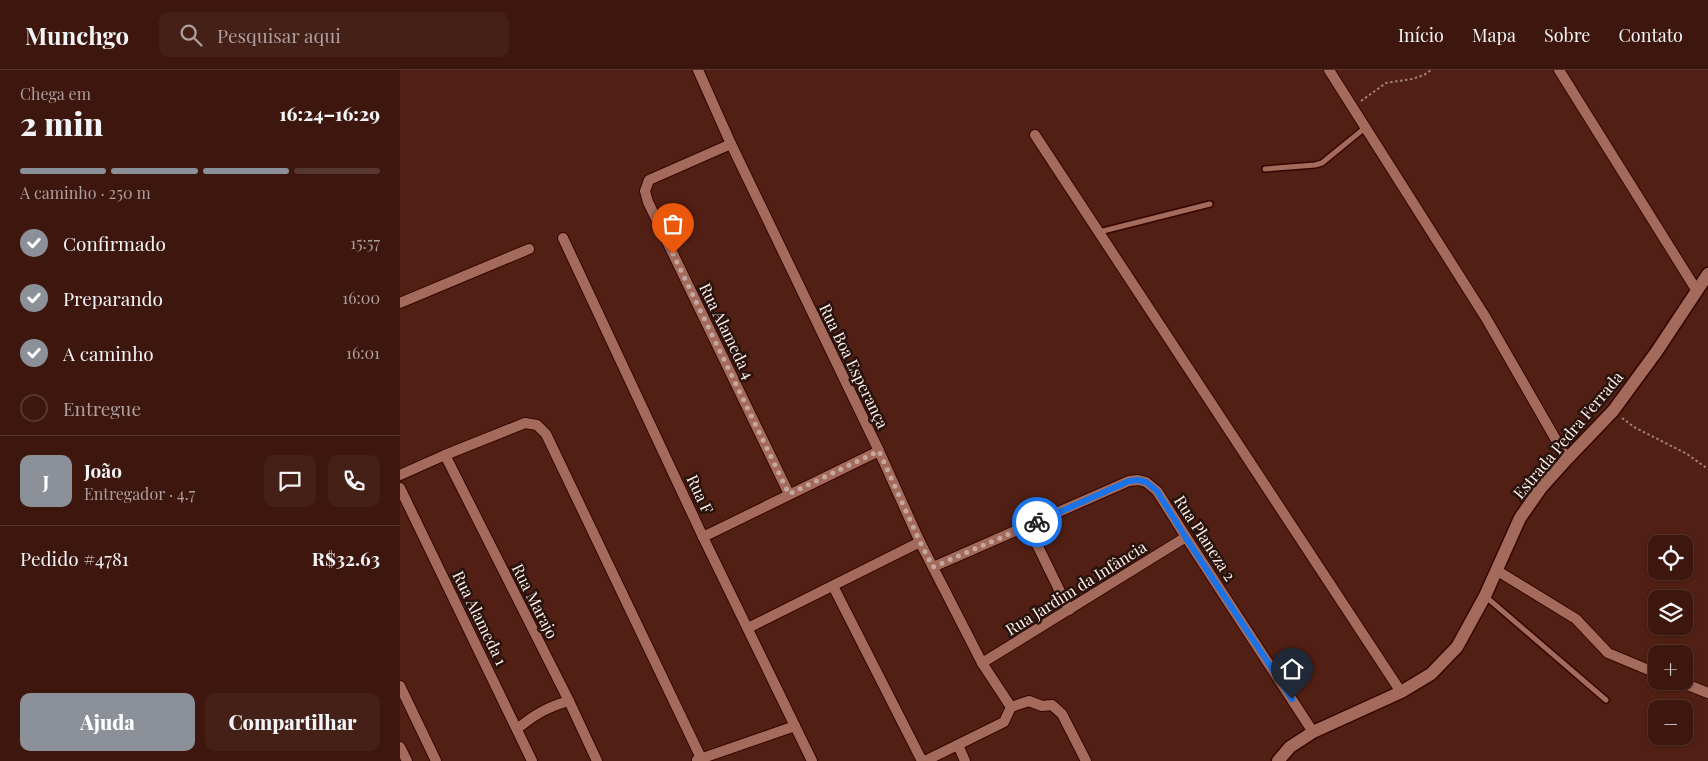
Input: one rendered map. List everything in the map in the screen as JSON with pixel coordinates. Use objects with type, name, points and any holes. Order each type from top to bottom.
[{"type":"street","name":"Rua Boa Esperança","points":[[698,70],[731,144],[879,451],[920,542],[982,663],[1011,707]]},
{"type":"street","points":[[1329,70],[1486,318],[1566,459]]},
{"type":"street","points":[[1559,70],[1697,291]]},
{"type":"street","points":[[1036,135],[1401,692]]},
{"type":"street","name":"Rua Alameda 4","points":[[731,144],[649,180],[645,191],[648,202],[789,494]]},
{"type":"street","name":"Rua F","points":[[563,238],[703,537],[812,761]]},
{"type":"street","points":[[400,302],[529,249]]},
{"type":"street","name":"Estrada Pedra Ferrada","points":[[1278,761],[1290,747],[1313,732],[1401,692],[1431,674],[1457,647],[1485,596],[1520,518],[1541,488],[1566,459],[1613,411],[1657,351],[1708,274]]},
{"type":"street","points":[[400,475],[444,454],[525,423],[537,425],[546,434],[698,759],[795,726]]},
{"type":"street","points":[[703,537],[879,451]]},
{"type":"street","name":"Rua Marajo","points":[[444,454],[569,701],[597,761]]},
{"type":"street","name":"Rua Planeza 2","points":[[933,567],[1129,481],[1138,480],[1146,482],[1157,491],[1313,732]]},
{"type":"street","name":"Rua Alameda 1","points":[[400,488],[532,761]]},
{"type":"street","points":[[1028,526],[1069,610]]},
{"type":"street","name":"Rua Jardim da Infância","points":[[982,663],[1186,538]]},
{"type":"street","points":[[748,628],[920,542]]},
{"type":"street","points":[[1496,570],[1576,619],[1608,653],[1648,670]]},
{"type":"street","points":[[833,586],[924,761],[1004,722],[1011,707],[1029,701],[1042,706],[1052,705],[1062,714],[1086,761]]},
{"type":"street","points":[[400,686],[404,705],[436,761]]},
{"type":"street","points":[[1693,687],[1708,693]]},
{"type":"street","points":[[517,729],[537,713],[556,704],[569,701]]},
{"type":"street","points":[[958,745],[965,761]]},
{"type":"street","points":[[400,746],[407,761]]},
{"type":"lane","points":[[1265,169],[1309,166],[1322,163],[1366,127]]},
{"type":"lane","points":[[1099,232],[1210,204]]},
{"type":"lane","points":[[1485,596],[1606,700]]},
{"type":"path","points":[[1356,112],[1360,102],[1386,83],[1412,79],[1424,75],[1431,70]]},
{"type":"path","points":[[1613,411],[1634,427],[1687,454],[1708,469]]},
{"type":"way so far","points":[[673,254],[789,494],[879,451],[933,567],[1037,522]]},
{"type":"route","points":[[1037,522],[1129,481],[1138,480],[1146,482],[1157,491],[1292,699]]}]
